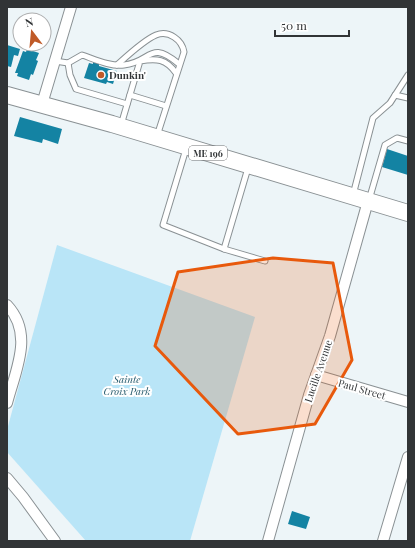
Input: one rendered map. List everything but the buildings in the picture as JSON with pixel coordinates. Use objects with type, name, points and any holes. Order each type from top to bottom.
[{"type":"highway","name":"ME 196","points":[[7,95],[120,126],[408,213]]},
{"type":"street","points":[[42,104],[71,7]]},
{"type":"street","name":"Lucille Avenue","points":[[268,541],[316,376],[330,336],[368,201]]},
{"type":"street","points":[[7,305],[19,321],[22,338],[7,403]]},
{"type":"street","name":"Paul Street","points":[[316,376],[408,402]]},
{"type":"street","points":[[383,541],[408,457]]},
{"type":"street","points":[[7,478],[23,497],[55,541]]},
{"type":"lane","points":[[116,65],[157,35],[166,34],[178,39],[182,44],[184,52],[157,137]]},
{"type":"lane","points":[[120,126],[140,61],[146,55],[154,52],[165,53],[179,64]]},
{"type":"lane","points":[[55,61],[68,63],[82,55],[116,65],[152,59],[162,60],[170,64],[176,74]]},
{"type":"lane","points":[[68,63],[70,75],[76,89],[128,104]]},
{"type":"lane","points":[[352,196],[373,118],[390,103],[408,75]]},
{"type":"lane","points":[[130,95],[166,106]]},
{"type":"lane","points":[[395,95],[408,98]]},
{"type":"lane","points":[[368,201],[385,145],[398,138],[408,141]]},
{"type":"lane","points":[[187,146],[163,225],[224,249],[264,261]]},
{"type":"lane","points":[[224,249],[249,165]]},
{"type":"highlighted area","points":[[273,258],[333,263],[352,360],[315,424],[238,434],[155,346],[178,272]]},
{"type":"green space","name":"Sainte Croix Park","points":[[57,245],[255,317],[190,541],[86,541],[7,452],[7,430]]},
{"type":"place","name":"Dunkin'","points":[[101,75]]}]
